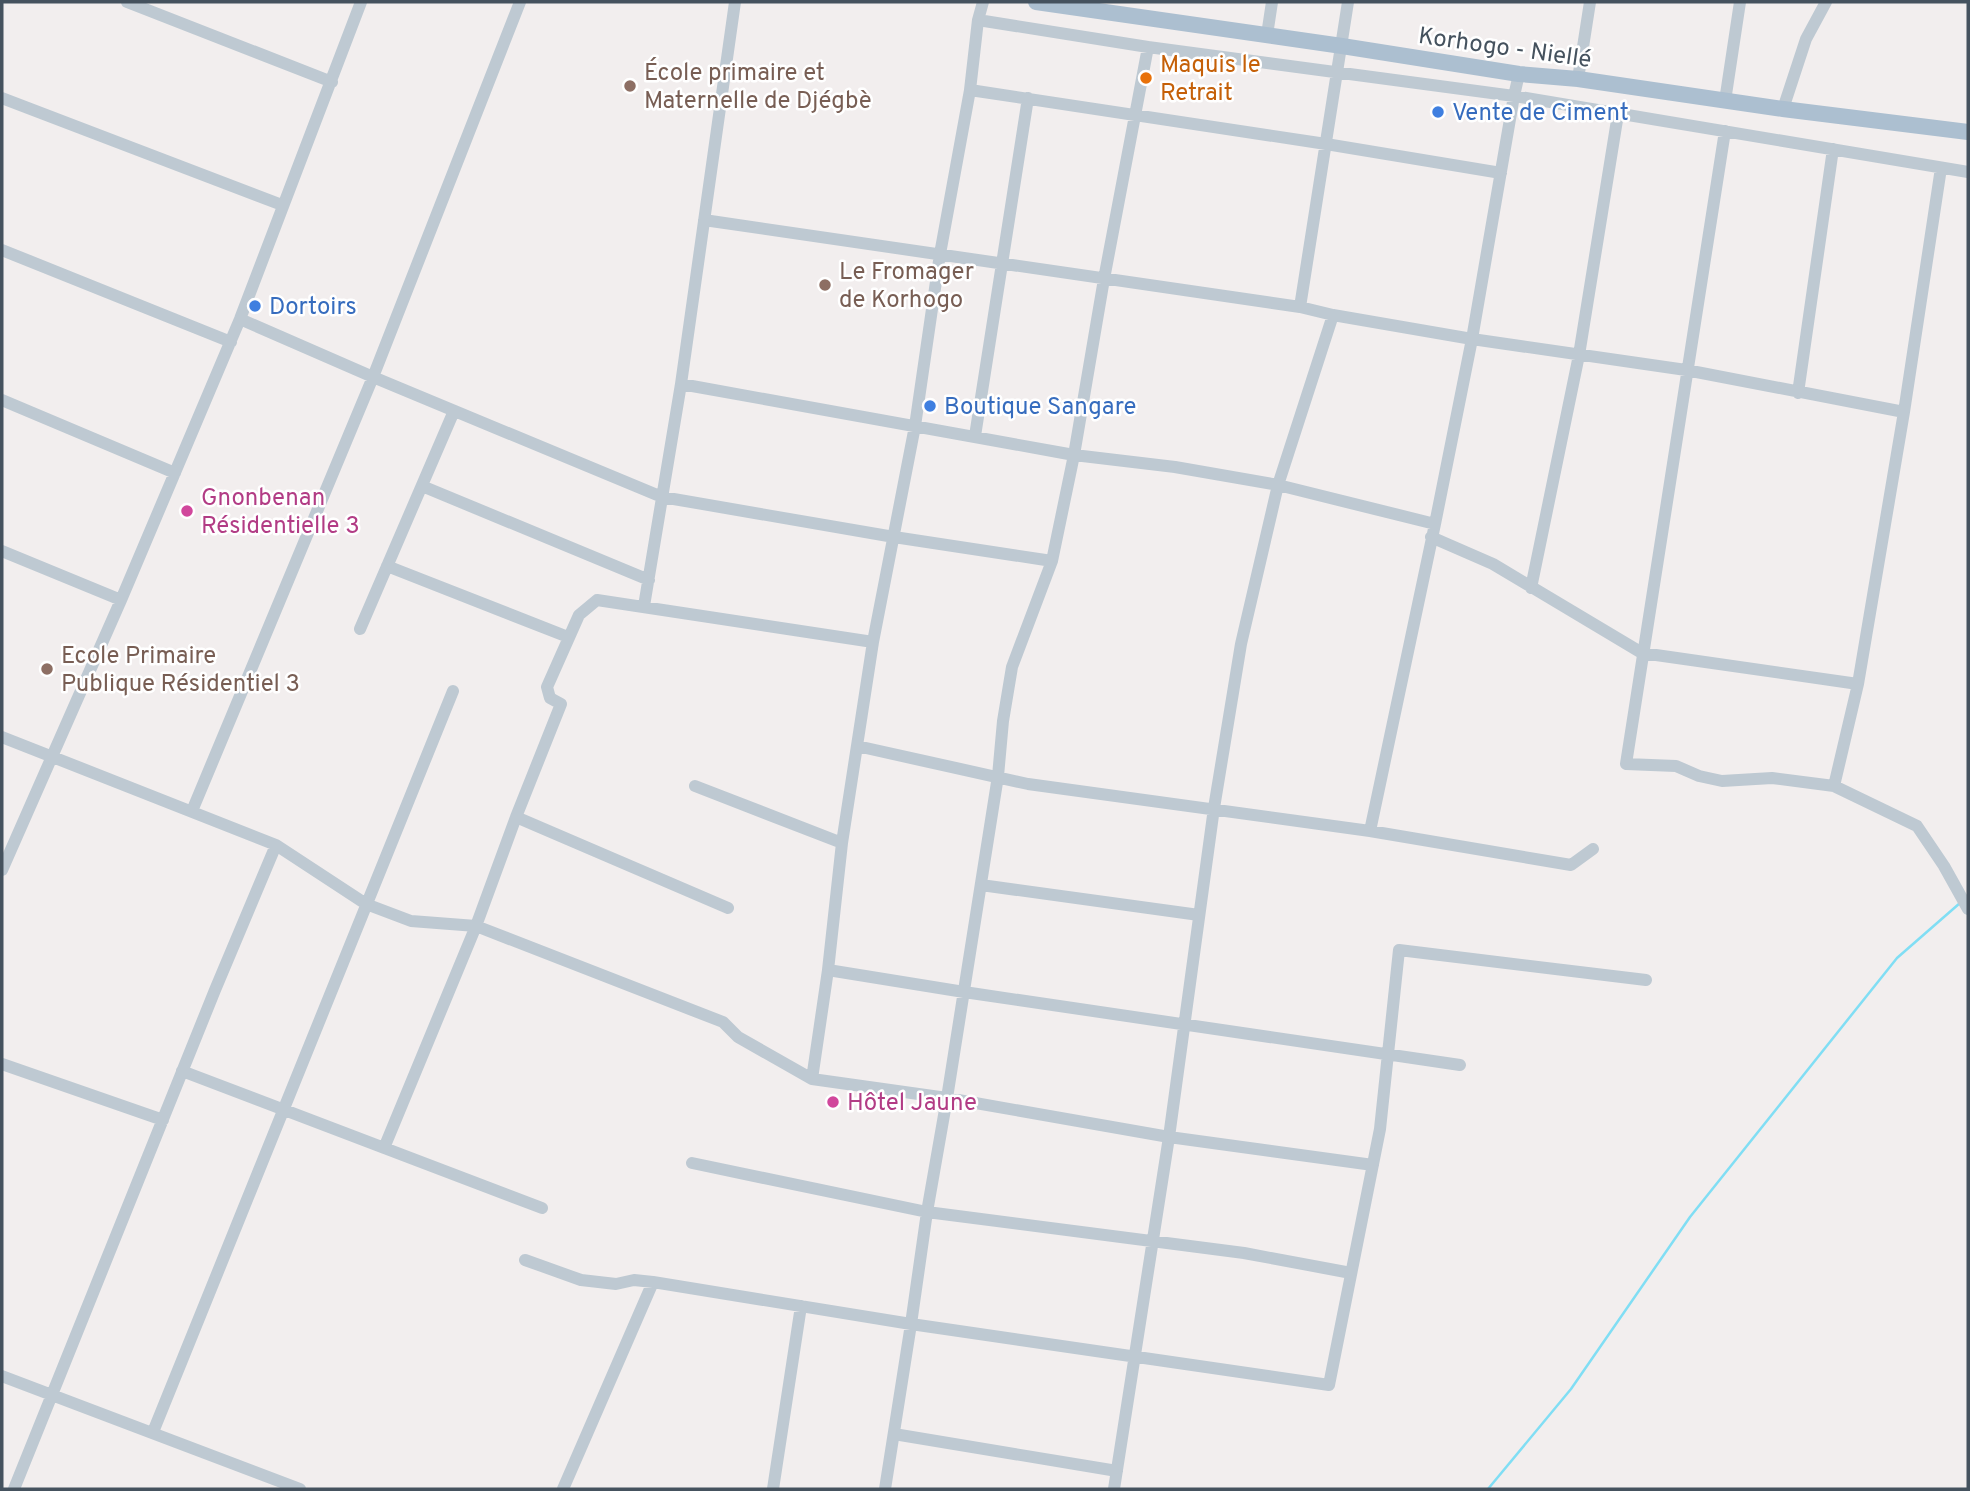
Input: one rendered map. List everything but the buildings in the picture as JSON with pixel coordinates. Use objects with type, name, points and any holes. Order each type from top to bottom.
[{"type":"main road","name":"Korhogo - Niellé","points":[[1036,2],[1520,74],[1578,79],[1783,109],[1968,132]]},
{"type":"street","points":[[127,2],[332,82]]},
{"type":"street","points":[[2,870],[231,342],[361,2]]},
{"type":"street","points":[[192,811],[373,377],[520,2]]},
{"type":"street","points":[[644,606],[681,384],[735,2]]},
{"type":"street","points":[[812,1079],[828,970],[842,842],[873,642],[915,426],[940,254],[983,2]]},
{"type":"street","points":[[1266,35],[1272,2]]},
{"type":"street","points":[[1300,307],[1349,2]]},
{"type":"street","points":[[1578,79],[1590,2]]},
{"type":"street","points":[[1725,101],[1740,2]]},
{"type":"street","points":[[1783,109],[1806,39],[1826,2]]},
{"type":"street","points":[[978,20],[1148,47],[1514,96],[1968,172]]},
{"type":"street","points":[[885,1489],[998,776],[1012,667],[1052,561],[1074,455],[1148,47]]},
{"type":"street","points":[[1370,831],[1472,339],[1520,74]]},
{"type":"street","points":[[970,90],[1501,173]]},
{"type":"street","points":[[2,97],[282,205]]},
{"type":"street","points":[[975,436],[1028,98]]},
{"type":"street","points":[[1531,588],[1579,355],[1618,114]]},
{"type":"street","points":[[1724,131],[1626,764],[1675,765],[1699,776],[1723,781],[1772,778],[1834,786],[1917,826],[1968,909]]},
{"type":"street","points":[[1798,393],[1833,149]]},
{"type":"street","points":[[1834,786],[1858,684],[1904,412],[1941,168]]},
{"type":"street","points":[[704,220],[1300,307],[1472,339],[1686,370],[1904,412]]},
{"type":"street","points":[[2,250],[231,342]]},
{"type":"street","points":[[1114,1489],[1154,1241],[1214,808],[1241,644],[1278,485],[1333,315]]},
{"type":"street","points":[[240,319],[662,497],[1052,561]]},
{"type":"street","points":[[681,384],[1074,455],[1175,467],[1278,485],[1435,524]]},
{"type":"street","points":[[2,400],[175,473]]},
{"type":"street","points":[[360,629],[454,411]]},
{"type":"street","points":[[422,486],[649,580]]},
{"type":"street","points":[[1431,537],[1493,564],[1642,653],[1858,684]]},
{"type":"street","points":[[2,551],[121,600]]},
{"type":"street","points":[[387,566],[568,638]]},
{"type":"street","points":[[384,1148],[475,926],[561,704],[550,698],[547,687],[579,615],[597,600],[873,642]]},
{"type":"street","points":[[153,1432],[453,691]]},
{"type":"street","points":[[2,737],[276,845],[366,904],[411,921],[475,926],[723,1022],[738,1037],[812,1079],[947,1098],[1169,1137],[1373,1165]]},
{"type":"street","points":[[857,746],[1028,784],[1370,831],[1571,865],[1593,849]]},
{"type":"street","points":[[695,786],[842,842]]},
{"type":"street","points":[[516,817],[728,908]]},
{"type":"street","points":[[14,1489],[276,845]]},
{"type":"street","points":[[981,885],[1199,915]]},
{"type":"street","points":[[525,1260],[581,1280],[615,1284],[634,1280],[653,1282],[911,1324],[1329,1385],[1380,1129],[1399,950],[1646,980]]},
{"type":"street","points":[[828,970],[1460,1065]]},
{"type":"street","points":[[2,1064],[163,1120]]},
{"type":"street","points":[[183,1071],[542,1208]]},
{"type":"street","points":[[692,1163],[927,1212],[1244,1253],[1351,1273]]},
{"type":"street","points":[[564,1489],[653,1282]]},
{"type":"street","points":[[773,1489],[801,1306]]},
{"type":"street","points":[[2,1376],[300,1489]]},
{"type":"street","points":[[894,1434],[1117,1471]]},
{"type":"waterway","points":[[1488,1489],[1571,1389],[1690,1217],[1897,958],[1960,903]]},
{"type":"place","name":"Maquis le Retrait","points":[[1146,78]]},
{"type":"place","name":"École primaire et Maternelle de Djégbè","points":[[630,86]]},
{"type":"place","name":"Vente de Ciment","points":[[1438,112]]},
{"type":"place","name":"Le Fromager de Korhogo","points":[[825,285]]},
{"type":"place","name":"Dortoirs","points":[[255,306]]},
{"type":"place","name":"Boutique Sangare","points":[[930,406]]},
{"type":"place","name":"Gnonbenan Résidentielle 3","points":[[187,511]]},
{"type":"place","name":"Ecole Primaire Publique Résidentiel 3","points":[[47,669]]},
{"type":"place","name":"Hôtel Jaune","points":[[833,1102]]}]
